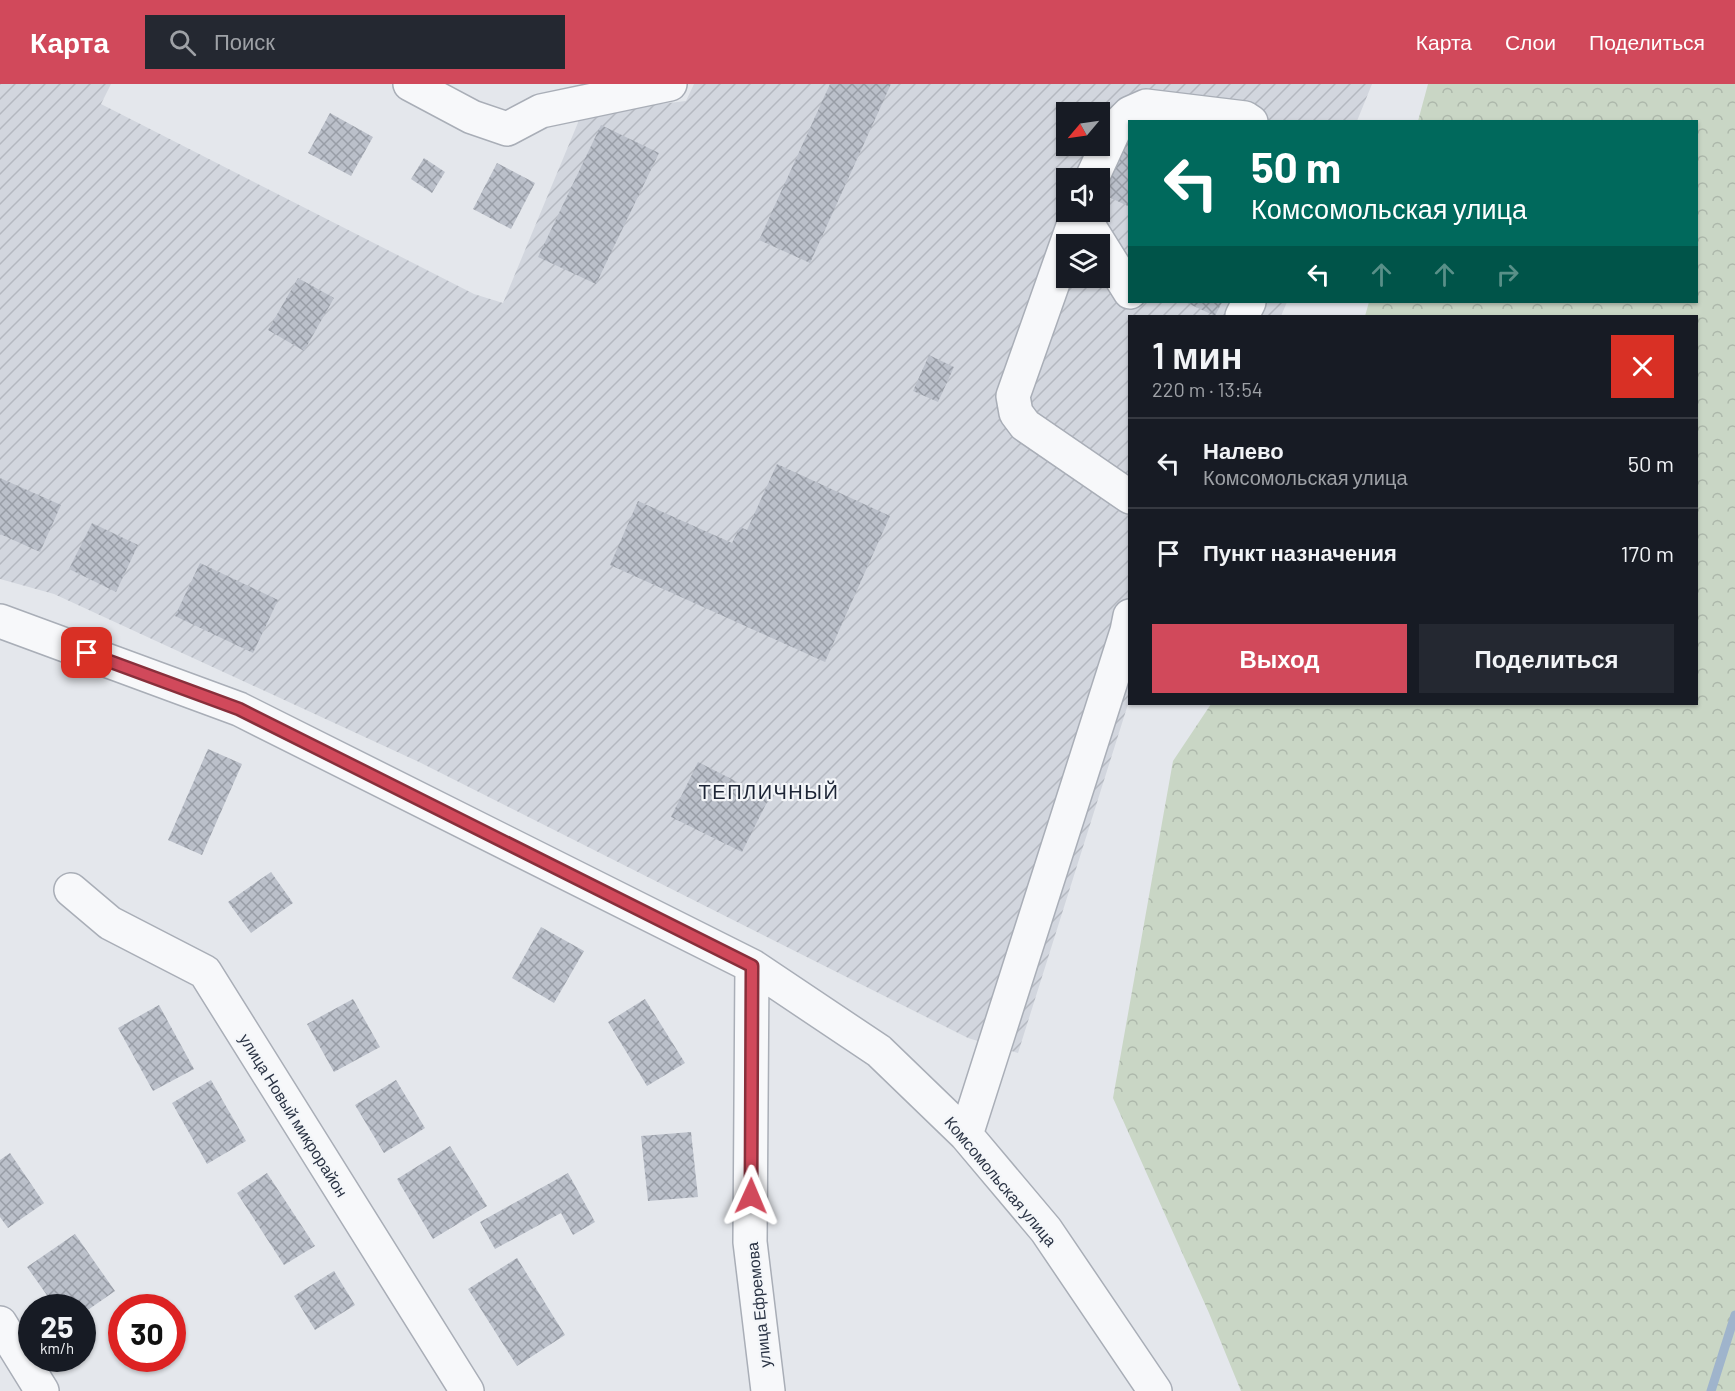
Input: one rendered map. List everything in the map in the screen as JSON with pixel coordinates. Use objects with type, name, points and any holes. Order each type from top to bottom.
[{"type":"street","points":[[410,84],[472,117],[507,129],[541,111],[670,84]]},
{"type":"street","points":[[1097,168],[1115,128],[1130,113],[1146,106],[1248,120]]},
{"type":"street","points":[[1075,222],[1013,396],[1014,404],[1016,413],[1025,425],[1128,496]]},
{"type":"street","points":[[1085,222],[1128,289]]},
{"type":"street","name":"Комсомольская улица","points":[[0,621],[239,709],[752,966],[879,1051],[966,1135],[1046,1230],[1155,1391]]},
{"type":"street","points":[[966,1135],[1128,626]]},
{"type":"street","name":"улица Новый микрорайон","points":[[71,890],[110,923],[205,972],[467,1391]]},
{"type":"street","name":"улица Ефремова","points":[[752,966],[750,1242],[768,1391]]},
{"type":"street","points":[[0,1323],[42,1391]]},
{"type":"shaded area","points":[[0,84],[111,84],[101,104],[474,294],[503,303],[582,113],[686,101],[694,84],[1372,84],[1357,120],[1128,120],[1128,303],[1287,303],[1281,315],[1128,315],[1128,704],[1018,1053],[968,1038],[419,762],[54,594],[0,579]]},
{"type":"green space","points":[[1428,84],[1735,84],[1735,1391],[1241,1391],[1209,1313],[1113,1098],[1173,761],[1210,705],[1698,705],[1698,315],[1365,315],[1369,303],[1698,303],[1698,120],[1418,120]]},
{"type":"building","points":[[830,84],[891,84],[810,263],[759,240]]},
{"type":"building","points":[[330,113],[373,137],[351,176],[308,153]]},
{"type":"building","points":[[601,125],[659,153],[596,284],[538,257]]},
{"type":"building","points":[[1128,129],[1128,206],[1110,198],[1110,168],[1107,168]]},
{"type":"building","points":[[424,158],[445,172],[432,193],[411,179]]},
{"type":"building","points":[[497,163],[535,183],[511,229],[473,209]]},
{"type":"building","points":[[298,278],[334,298],[304,351],[268,330]]},
{"type":"building","points":[[1187,303],[1222,303],[1216,315]]},
{"type":"building","points":[[929,355],[954,367],[938,402],[913,391]]},
{"type":"building","points":[[777,464],[890,516],[825,662],[610,565],[638,501],[732,543],[740,527],[747,530]]},
{"type":"building","points":[[0,478],[61,505],[40,552],[0,534]]},
{"type":"building","points":[[92,523],[138,545],[116,592],[69,569]]},
{"type":"building","points":[[200,563],[278,600],[253,653],[175,616]]},
{"type":"building","points":[[208,749],[242,764],[202,855],[168,840]]},
{"type":"building","points":[[698,762],[769,798],[742,852],[671,817]]},
{"type":"building","points":[[271,872],[293,903],[251,933],[228,902]]},
{"type":"building","points":[[541,927],[584,951],[554,1003],[512,978]]},
{"type":"building","points":[[353,999],[380,1047],[334,1072],[307,1024]]},
{"type":"building","points":[[645,999],[685,1063],[647,1086],[608,1022]]},
{"type":"building","points":[[159,1005],[194,1069],[153,1091],[118,1028]]},
{"type":"building","points":[[211,1080],[246,1141],[207,1164],[172,1103]]},
{"type":"building","points":[[396,1080],[425,1128],[384,1153],[355,1105]]},
{"type":"building","points":[[691,1132],[698,1197],[648,1201],[641,1136]]},
{"type":"building","points":[[450,1146],[487,1206],[433,1239],[397,1179]]},
{"type":"building","points":[[10,1153],[44,1203],[8,1228],[0,1217],[0,1160]]},
{"type":"building","points":[[267,1173],[315,1246],[284,1265],[237,1193]]},
{"type":"building","points":[[568,1173],[595,1222],[573,1235],[561,1213],[495,1249],[480,1222]]},
{"type":"building","points":[[75,1234],[115,1291],[96,1304],[96,1294],[46,1294],[27,1267]]},
{"type":"building","points":[[517,1258],[565,1335],[517,1366],[468,1289]]},
{"type":"building","points":[[334,1271],[355,1305],[315,1330],[294,1296]]},
{"type":"waterway","points":[[1711,1391],[1735,1315]]},
{"type":"district","name":"ТЕПЛИЧНЫЙ","points":[[769,791]]},
{"type":"route","points":[[87,653],[239,709],[752,966],[751,1196]]}]
